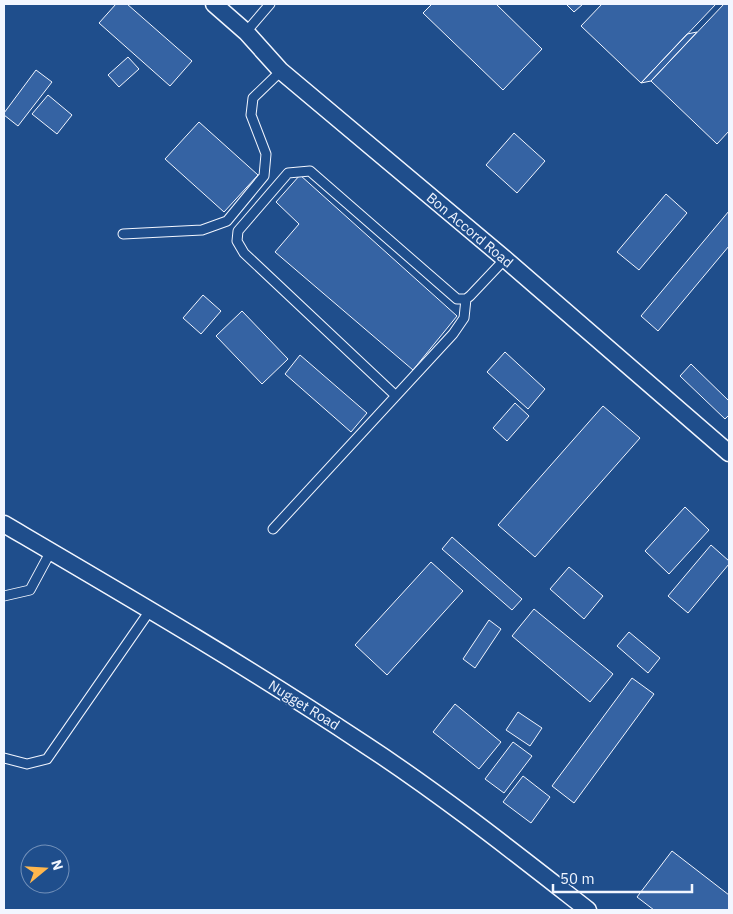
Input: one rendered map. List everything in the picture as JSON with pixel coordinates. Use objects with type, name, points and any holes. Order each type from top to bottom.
[{"type":"street","name":"Bon Accord Road","points":[[214,4],[246,32],[281,71],[505,259],[729,453]]},
{"type":"street","name":"Nugget Road","points":[[4,524],[151,609],[366,744],[492,834],[588,910]]},
{"type":"lane","points":[[246,32],[270,4]]},
{"type":"lane","points":[[123,234],[202,230],[227,221],[264,176],[266,154],[252,115],[253,98],[281,71]]},
{"type":"lane","points":[[396,396],[244,253],[237,241],[238,231],[288,173],[310,171],[457,299],[466,299]]},
{"type":"lane","points":[[273,529],[453,334],[464,318],[466,299],[505,259]]},
{"type":"lane","points":[[4,596],[30,590],[51,551]]},
{"type":"lane","points":[[4,758],[27,764],[47,759],[151,609]]},
{"type":"building","points":[[116,4],[127,4],[192,61],[170,86],[99,23]]},
{"type":"building","points":[[432,4],[496,4],[542,49],[503,90],[423,13]]},
{"type":"building","points":[[566,4],[583,4],[574,12]]},
{"type":"building","points":[[602,4],[716,4],[641,83],[581,26]]},
{"type":"building","points":[[724,4],[729,4],[729,131],[717,144],[651,81]]},
{"type":"building","points":[[697,32],[651,81],[641,83],[687,34]]},
{"type":"building","points":[[128,57],[139,69],[119,87],[108,75]]},
{"type":"building","points":[[36,70],[52,82],[18,126],[4,113]]},
{"type":"building","points":[[48,95],[72,115],[57,134],[32,114]]},
{"type":"building","points":[[199,122],[258,175],[224,212],[165,159]]},
{"type":"building","points":[[514,133],[545,161],[517,193],[486,165]]},
{"type":"building","points":[[300,175],[457,316],[413,370],[275,252],[299,224],[276,202]]},
{"type":"building","points":[[666,194],[687,213],[639,270],[617,252]]},
{"type":"building","points":[[729,211],[729,246],[658,331],[641,316]]},
{"type":"building","points":[[203,295],[221,311],[201,334],[183,318]]},
{"type":"building","points":[[242,311],[288,359],[262,384],[216,336]]},
{"type":"building","points":[[505,352],[545,389],[528,409],[487,372]]},
{"type":"building","points":[[300,355],[367,413],[351,432],[285,374]]},
{"type":"building","points":[[691,364],[729,401],[729,415],[725,419],[680,376]]},
{"type":"building","points":[[515,403],[529,416],[507,441],[493,428]]},
{"type":"building","points":[[603,406],[640,438],[535,557],[498,525]]},
{"type":"building","points":[[685,507],[709,530],[669,574],[645,551]]},
{"type":"building","points":[[452,537],[522,599],[512,610],[442,549]]},
{"type":"building","points":[[711,545],[729,561],[729,564],[688,613],[668,596]]},
{"type":"building","points":[[431,562],[463,591],[387,675],[355,645]]},
{"type":"building","points":[[569,567],[603,596],[584,619],[550,589]]},
{"type":"building","points":[[534,609],[613,674],[590,702],[512,636]]},
{"type":"building","points":[[489,620],[501,629],[475,668],[463,659]]},
{"type":"building","points":[[629,632],[660,658],[648,673],[617,646]]},
{"type":"building","points":[[632,678],[654,694],[574,803],[552,786]]},
{"type":"building","points":[[455,704],[501,742],[479,769],[433,732]]},
{"type":"building","points":[[518,712],[542,728],[530,746],[506,730]]},
{"type":"building","points":[[513,742],[532,756],[504,793],[485,779]]},
{"type":"building","points":[[523,776],[550,797],[531,823],[503,802]]},
{"type":"building","points":[[672,851],[729,895],[729,910],[654,910],[637,897]]}]
